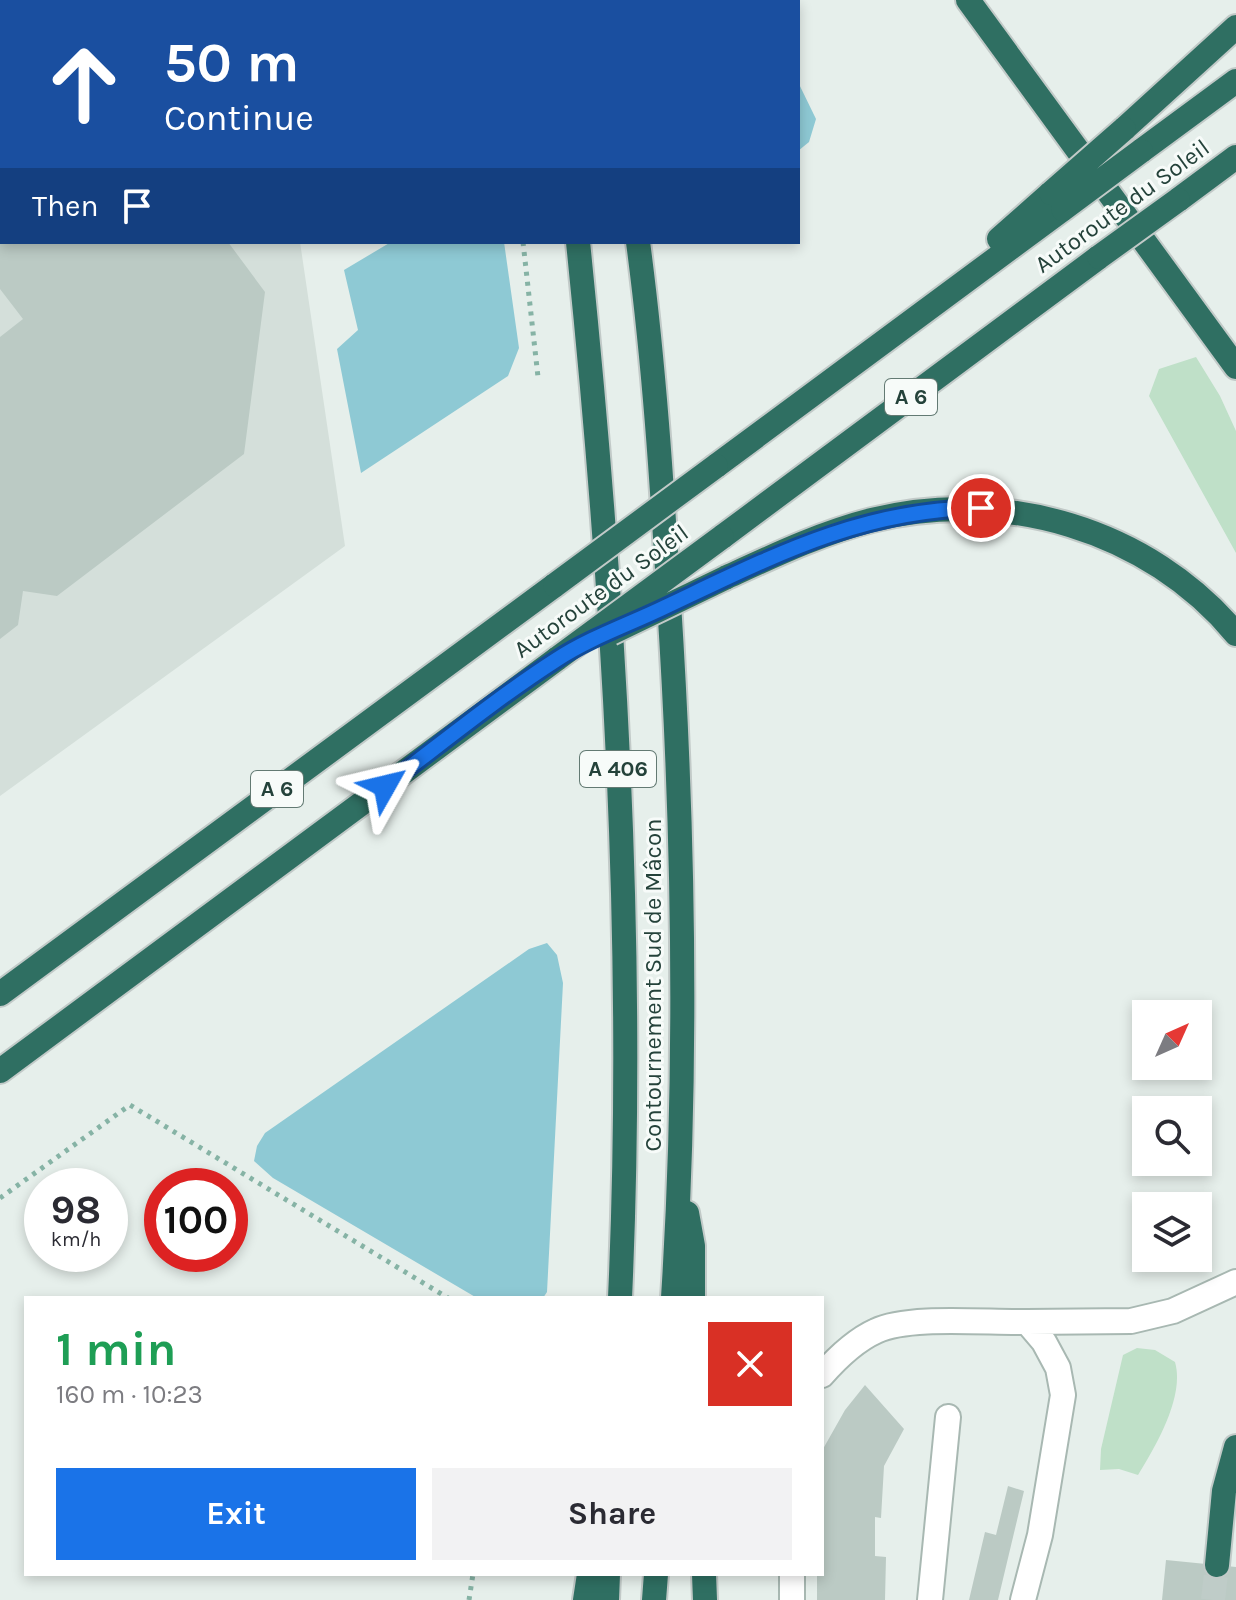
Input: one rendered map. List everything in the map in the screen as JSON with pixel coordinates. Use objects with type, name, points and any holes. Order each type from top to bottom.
[{"type":"highway","points":[[968,0],[1236,367]]},
{"type":"highway","points":[[1057,201],[1124,129],[1236,27]]},
{"type":"highway","name":"Autoroute du Soleil","points":[[0,994],[877,347],[1057,201],[1141,151],[1236,81]]},
{"type":"highway","name":"Autoroute du Soleil","points":[[0,1071],[1236,157]]},
{"type":"highway","name":"Contournement Sud de Mâcon","points":[[578,244],[615,698],[624,893],[625,1056],[620,1296]]},
{"type":"highway","name":"Contournement Sud de Mâcon","points":[[638,244],[658,420],[678,726],[683,950],[681,1181],[673,1296]]},
{"type":"highway","points":[[558,658],[796,546],[875,519],[950,508],[1010,511],[1071,526],[1129,549],[1184,584],[1236,634]]},
{"type":"highway","points":[[681,1181],[693,1246],[693,1296]]},
{"type":"highway","points":[[1217,1565],[1224,1491],[1236,1447]]},
{"type":"highway","points":[[585,1600],[589,1576]]},
{"type":"highway","points":[[607,1600],[608,1576]]},
{"type":"highway","points":[[654,1600],[656,1576]]},
{"type":"highway","points":[[704,1576],[705,1600]]},
{"type":"lane","points":[[824,1373],[856,1343],[878,1330],[905,1323],[1131,1321],[1173,1311],[1236,1282]]},
{"type":"lane","points":[[1023,1600],[1040,1535],[1063,1395],[1058,1368],[1044,1342],[1027,1322]]},
{"type":"lane","points":[[930,1600],[948,1417]]},
{"type":"lane","points":[[792,1576],[792,1600]]},
{"type":"path","points":[[523,244],[538,377]]},
{"type":"path","points":[[0,1198],[130,1105],[445,1296]]},
{"type":"path","points":[[469,1600],[473,1576]]},
{"type":"shaded area","points":[[0,244],[300,244],[345,546],[0,796]]},
{"type":"green space","points":[[1196,357],[1220,396],[1236,431],[1236,553],[1149,396],[1159,369]]},
{"type":"green space","points":[[1137,1348],[1155,1350],[1175,1362],[1176,1390],[1172,1405],[1138,1475],[1119,1469],[1100,1470],[1101,1449],[1123,1355]]},
{"type":"water","points":[[800,86],[816,119],[809,142],[800,149]]},
{"type":"water","points":[[388,244],[504,244],[519,348],[508,376],[361,473],[337,349],[358,330],[344,270]]},
{"type":"water","points":[[547,943],[557,955],[563,983],[547,1292],[544,1296],[474,1296],[273,1178],[254,1161],[257,1146],[265,1133],[529,949]]},
{"type":"building","points":[[0,244],[229,244],[265,292],[244,454],[57,596],[23,591],[18,625],[0,639],[0,337],[23,319],[0,289]]},
{"type":"building","points":[[865,1385],[904,1429],[884,1466],[881,1518],[875,1517],[875,1556],[886,1557],[885,1600],[817,1600],[817,1576],[824,1576],[824,1447],[845,1410]]},
{"type":"building","points":[[1008,1486],[1024,1491],[998,1600],[969,1600],[985,1532],[996,1535]]},
{"type":"building","points":[[1166,1560],[1236,1567],[1236,1600],[1162,1600]]},
{"type":"tunnel","points":[[1213,1600],[1217,1565]]},
{"type":"route","points":[[385,786],[558,658],[725,578],[796,546],[856,524],[913,512],[981,508]]}]
